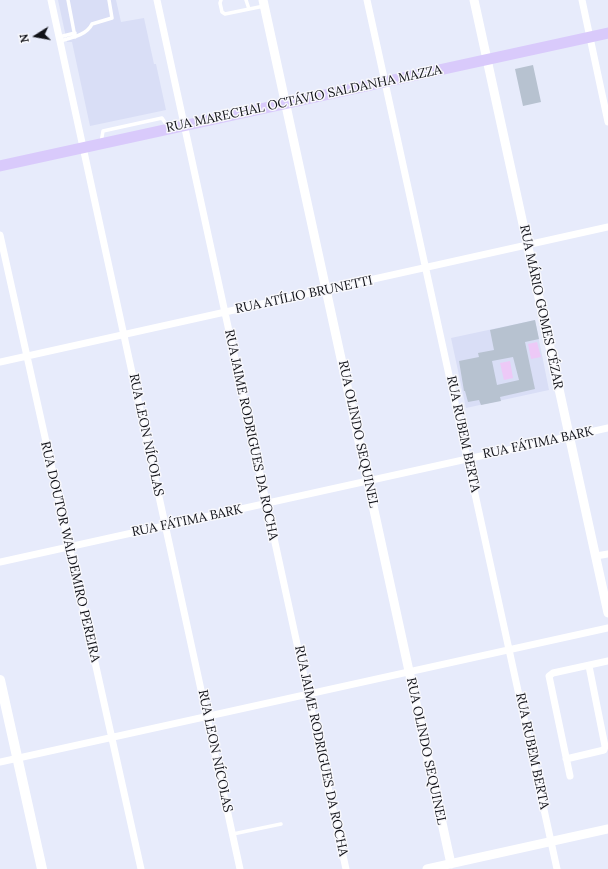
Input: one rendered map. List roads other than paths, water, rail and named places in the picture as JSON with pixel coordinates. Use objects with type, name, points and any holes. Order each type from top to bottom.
[{"type":"main road","name":"RUA MARECHAL OCTÁVIO SALDANHA MAZZA","points":[[0,166],[608,33]]},
{"type":"main road","points":[[0,680],[42,869]]},
{"type":"street","name":"RUA LEON NÍCOLAS","points":[[51,0],[240,869]]},
{"type":"street","name":"RUA JAIME RODRIGUES DA ROCHA","points":[[157,0],[346,869]]},
{"type":"street","name":"RUA RUBEM BERTA","points":[[367,0],[557,869]]},
{"type":"street","name":"RUA MÁRIO GOMES CÉZAR","points":[[474,0],[608,614]]},
{"type":"street","points":[[582,0],[608,122]]},
{"type":"street","name":"RUA OLINDO SEQUINEL","points":[[264,3],[451,866]]},
{"type":"street","name":"RUA ATÍLIO BRUNETTI","points":[[0,362],[608,228]]},
{"type":"street","name":"RUA DOUTOR WALDEMIRO PEREIRA","points":[[0,235],[141,869]]},
{"type":"street","name":"RUA FÁTIMA BARK","points":[[0,562],[608,428]]},
{"type":"street","points":[[596,556],[608,554]]},
{"type":"street","points":[[0,762],[608,628]]},
{"type":"street","points":[[570,776],[549,676],[553,673],[608,661]]},
{"type":"street","points":[[566,759],[604,750],[606,746],[589,666]]},
{"type":"street","points":[[427,869],[451,866],[608,829]]},
{"type":"lane","points":[[68,0],[75,35]]},
{"type":"lane","points":[[60,39],[75,35],[90,28],[92,24],[112,18],[109,0]]},
{"type":"lane","points":[[221,0],[220,3],[223,14],[249,9],[264,3]]},
{"type":"lane","points":[[246,0],[249,9]]},
{"type":"lane","points":[[146,116],[147,121]]},
{"type":"lane","points":[[101,144],[102,130],[162,118],[170,129]]},
{"type":"lane","points":[[115,122],[116,128]]},
{"type":"lane","points":[[233,834],[282,824]]}]
